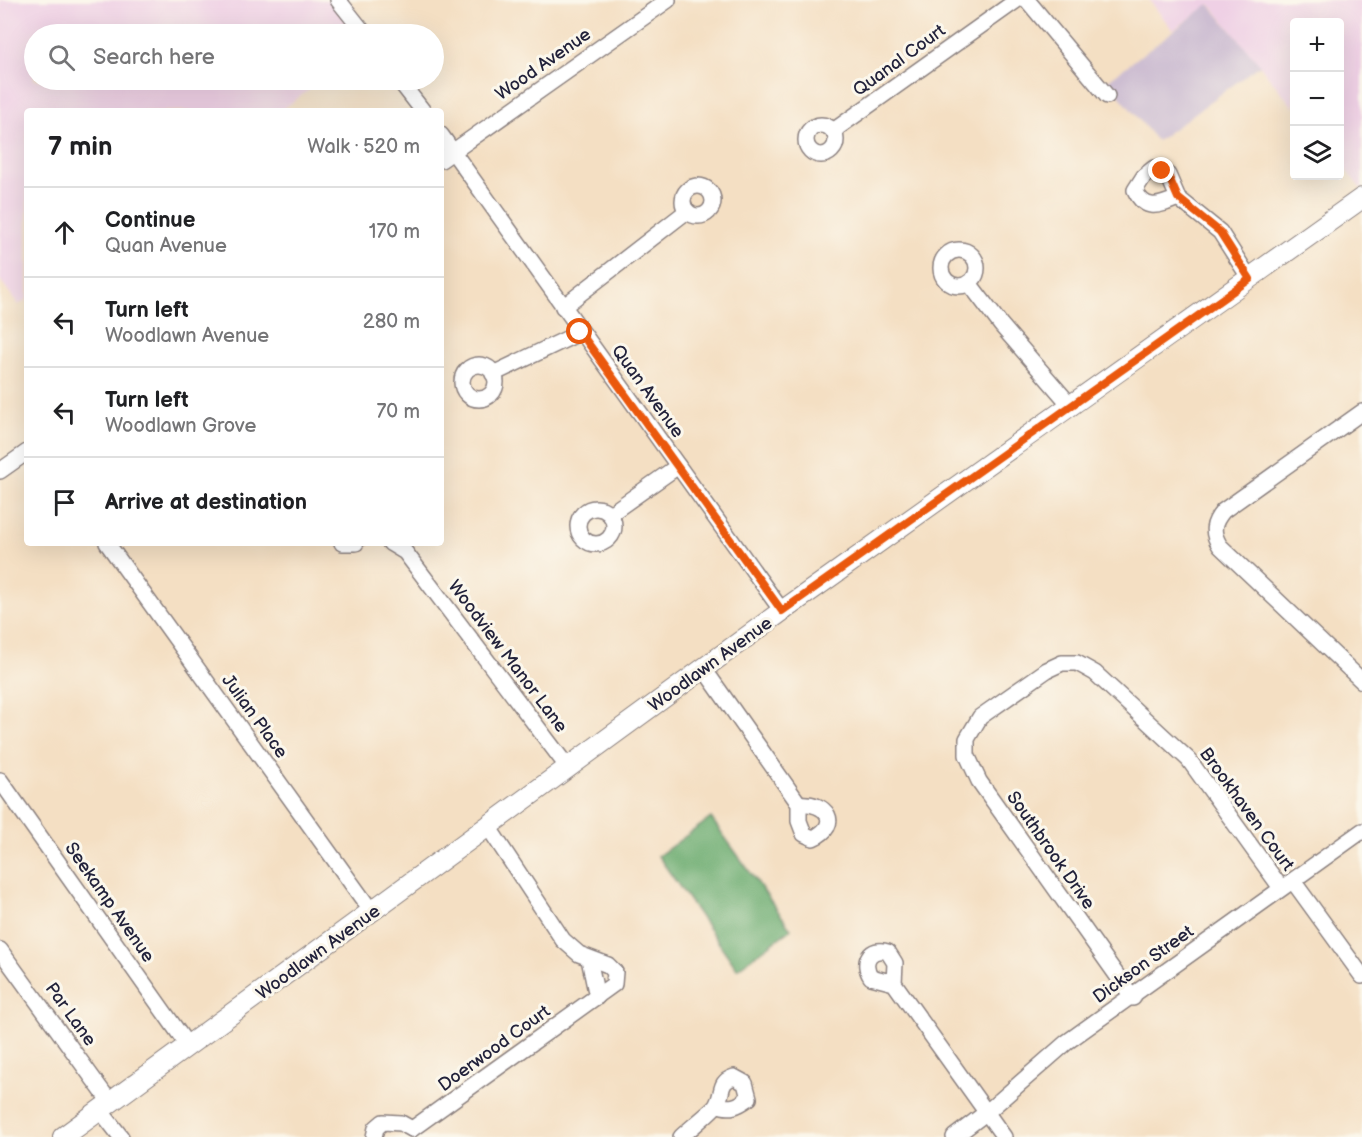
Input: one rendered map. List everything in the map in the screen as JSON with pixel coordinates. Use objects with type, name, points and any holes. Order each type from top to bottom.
[{"type":"street","points":[[338,0],[357,24]]},
{"type":"street","name":"Wood Avenue","points":[[447,155],[668,0]]},
{"type":"street","name":"Quanal Court","points":[[833,131],[1017,0]]},
{"type":"street","points":[[1027,0],[1107,96]]},
{"type":"street","points":[[407,90],[421,108]]},
{"type":"street","name":"Quan Avenue","points":[[447,155],[563,307],[782,611]]},
{"type":"street","points":[[1178,198],[1220,232],[1250,279]]},
{"type":"street","name":"Woodlawn Avenue","points":[[63,1137],[489,828],[782,611],[1072,407],[1362,198]]},
{"type":"street","points":[[563,307],[687,212]]},
{"type":"street","points":[[969,282],[1001,325],[1072,407]]},
{"type":"street","points":[[493,374],[580,332]]},
{"type":"street","points":[[1362,412],[1223,511],[1214,522],[1214,537],[1220,546],[1362,681]]},
{"type":"street","points":[[0,471],[24,454]]},
{"type":"street","points":[[610,514],[678,466]]},
{"type":"street","name":"Julian Place","points":[[109,546],[372,912]]},
{"type":"street","name":"Woodview Manor Lane","points":[[395,546],[405,552],[569,769]]},
{"type":"street","name":"Brookhaven Court","points":[[980,717],[1047,669],[1062,663],[1077,663],[1095,673],[1189,760],[1362,976]]},
{"type":"street","points":[[704,669],[799,804]]},
{"type":"street","name":"Southbrook Drive","points":[[980,717],[967,739],[967,755],[979,781],[1132,998]]},
{"type":"street","name":"Seekamp Avenue","points":[[0,780],[188,1046]]},
{"type":"street","name":"Doerwood Court","points":[[374,1137],[376,1128],[383,1122],[401,1123],[411,1133],[614,984],[615,972],[608,965],[589,959],[563,940],[489,828]]},
{"type":"street","name":"Dickson Street","points":[[954,1137],[987,1112],[1067,1042],[1132,998],[1362,831]]},
{"type":"street","name":"Par Lane","points":[[0,950],[105,1106],[121,1137]]},
{"type":"street","points":[[589,959],[597,997]]},
{"type":"street","points":[[894,983],[1004,1137]]},
{"type":"street","points":[[681,1137],[717,1104]]},
{"type":"shaded area","points":[[0,0],[330,0],[348,24],[24,24],[24,90],[309,90],[284,108],[24,108],[24,301],[19,305],[0,280]]},
{"type":"shaded area","points":[[1149,0],[1362,0],[1362,190],[1344,168],[1344,18],[1290,18],[1290,103],[1210,4],[1173,30]]},
{"type":"shaded area","points":[[1209,4],[1260,65],[1157,141],[1107,81]]},
{"type":"green space","points":[[711,818],[791,929],[737,969],[658,856]]},
{"type":"route","points":[[580,332],[782,611],[1250,279],[1220,232],[1178,198],[1168,175],[1162,171]]}]
